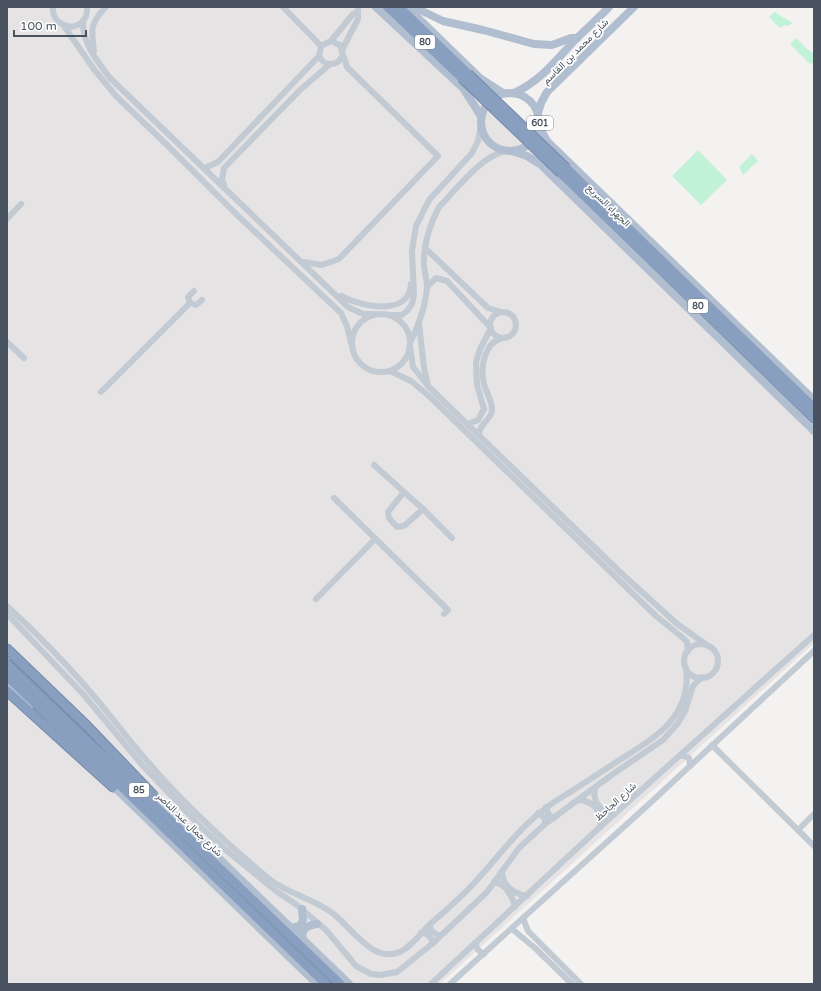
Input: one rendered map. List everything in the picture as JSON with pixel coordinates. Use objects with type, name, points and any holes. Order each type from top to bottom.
[{"type":"highway","name":"الجهراء السريع","points":[[388,7],[814,418]]},
{"type":"highway","name":"الجهراء السريع","points":[[399,7],[814,408]]},
{"type":"highway","points":[[7,649],[87,726],[153,795]]},
{"type":"highway","name":"شارع جمال عبد الناصر","points":[[7,664],[340,984]]},
{"type":"highway","name":"شارع جمال عبد الناصر","points":[[7,676],[326,984]]},
{"type":"highway","points":[[9,693],[113,787]]},
{"type":"main road","points":[[376,7],[463,88],[481,116]]},
{"type":"main road","points":[[407,7],[480,78],[503,93],[489,102],[481,116],[481,126],[484,136],[491,144],[508,151]]},
{"type":"main road","points":[[414,7],[443,21],[534,44],[552,45],[571,38],[577,38]]},
{"type":"main road","name":"شارع محمد بن القاسم","points":[[514,93],[534,83],[544,74],[577,38],[609,7]]},
{"type":"main road","name":"شارع محمد بن القاسم","points":[[538,113],[543,98],[561,77],[634,7]]},
{"type":"main road","points":[[544,74],[543,80],[547,83],[561,77]]},
{"type":"main road","name":"601","points":[[503,93],[514,93],[529,99],[538,113],[539,127],[532,142],[523,149],[508,151]]},
{"type":"main road","name":"الجهراء السريع","points":[[539,127],[546,141],[814,400]]},
{"type":"main road","name":"الجهراء السريع","points":[[508,151],[527,156],[540,164],[814,431]]},
{"type":"main road","points":[[7,654],[349,984]]},
{"type":"main road","points":[[7,684],[317,984]]},
{"type":"main road","points":[[291,928],[300,926],[303,920],[302,909]]},
{"type":"main road","points":[[304,940],[302,934],[305,928],[309,925],[317,924]]},
{"type":"street","points":[[54,7],[56,18],[64,26],[104,83],[116,96],[341,313],[347,326],[354,356],[366,369],[374,372],[390,371],[404,362],[419,323],[427,287],[425,248],[428,231],[437,211],[489,156],[508,151]]},
{"type":"street","points":[[64,26],[77,26],[83,22],[87,16],[87,7]]},
{"type":"street","points":[[95,56],[91,32],[92,23],[106,7]]},
{"type":"street","points":[[283,7],[321,46]]},
{"type":"street","points":[[205,168],[218,162],[228,153],[319,56],[321,46],[330,41],[358,10]]},
{"type":"street","points":[[224,186],[222,178],[223,172],[234,159],[300,90],[331,64],[341,59],[342,52],[358,19],[358,10]]},
{"type":"street","points":[[83,22],[84,35],[95,56],[110,78],[336,293],[348,307],[363,314],[402,315],[412,304],[414,295],[412,266]]},
{"type":"street","points":[[293,268],[302,261],[322,265],[339,259],[438,156],[347,67],[340,45],[330,41]]},
{"type":"street","points":[[319,56],[321,60],[331,64],[347,67]]},
{"type":"street","points":[[104,83],[110,78]]},
{"type":"street","points":[[116,96],[122,90]]},
{"type":"street","points":[[336,293],[350,301],[365,305],[389,307],[399,304],[404,300],[410,289],[416,226],[421,214],[435,193],[472,152],[478,141],[481,126]]},
{"type":"street","points":[[228,153],[234,159]]},
{"type":"street","points":[[435,193],[444,202]]},
{"type":"street","points":[[7,219],[21,204]]},
{"type":"street","points":[[425,248],[488,308],[509,314],[513,317],[516,325],[513,333],[490,345],[484,359],[483,378],[492,410],[489,417],[480,427],[479,435]]},
{"type":"street","points":[[427,287],[436,278],[447,281],[495,335],[502,338]]},
{"type":"street","points":[[190,303],[188,297],[194,291]]},
{"type":"street","points":[[190,303],[196,305],[202,300]]},
{"type":"street","points":[[101,392],[190,303]]},
{"type":"street","points":[[467,432],[470,426],[478,420],[484,410],[477,385],[476,362],[494,316],[501,312]]},
{"type":"street","points":[[351,342],[353,333],[358,324],[365,318],[374,314]]},
{"type":"street","points":[[388,315],[397,319],[404,325],[408,334],[413,367],[428,386],[661,610],[708,646],[716,654],[717,663],[711,674],[702,677],[694,676],[686,668]]},
{"type":"street","points":[[419,323],[424,368],[428,386]]},
{"type":"street","points":[[7,342],[24,358]]},
{"type":"street","points":[[390,371],[417,385],[656,616],[683,638],[687,642],[688,651]]},
{"type":"street","points":[[374,466],[423,509],[452,538]]},
{"type":"street","points":[[403,493],[388,512],[389,518],[397,527],[404,526],[423,509]]},
{"type":"street","points":[[334,498],[413,580],[448,610],[444,614]]},
{"type":"street","points":[[545,509],[550,504]]},
{"type":"street","points":[[316,599],[375,539]]},
{"type":"street","points":[[7,606],[37,634],[87,688],[130,746]]},
{"type":"street","points":[[7,614],[83,694],[200,826],[221,846],[276,891],[302,909],[317,924],[326,930],[356,966],[371,974],[388,975],[397,972],[432,944],[487,892],[519,848],[545,824],[669,735],[682,717],[693,686],[702,677]]},
{"type":"street","name":"شارع الجاحظ","points":[[431,984],[600,827],[814,635]]},
{"type":"street","points":[[141,758],[205,822],[270,880],[287,890],[329,910],[375,952],[382,954],[399,953],[405,950],[421,933],[452,906],[515,835],[538,813],[646,744],[663,731],[673,720],[682,702],[686,683],[686,668],[684,659],[688,651],[697,645],[708,646]]},
{"type":"street","points":[[450,984],[512,930],[523,918],[727,733],[814,651]]},
{"type":"street","points":[[712,745],[814,846]]},
{"type":"street","points":[[681,755],[689,758],[690,766]]},
{"type":"street","points":[[595,788],[595,799],[598,806],[608,813],[616,813]]},
{"type":"street","points":[[579,800],[590,802],[598,810],[600,827]]},
{"type":"street","points":[[546,807],[547,813],[554,818]]},
{"type":"street","points":[[538,813],[545,818],[545,824]]},
{"type":"street","points":[[798,830],[814,814]]},
{"type":"street","points":[[502,871],[504,882],[515,893],[526,896]]},
{"type":"street","points":[[494,882],[502,885],[511,895],[515,907]]},
{"type":"street","points":[[523,918],[528,931],[581,984]]},
{"type":"street","points":[[430,925],[432,932],[440,936]]},
{"type":"street","points":[[512,930],[522,937],[572,984]]},
{"type":"street","points":[[522,937],[528,931]]},
{"type":"street","points":[[421,933],[428,934],[431,937],[432,944]]},
{"type":"street","points":[[475,943],[478,950],[484,954]]},
{"type":"shaded area","points":[[7,7],[396,7],[814,413],[814,643],[440,984],[7,984]]},
{"type":"green space","points":[[774,12],[793,23],[788,26],[784,25],[780,28],[769,17]]},
{"type":"green space","points":[[796,38],[814,54],[814,62],[810,64],[790,44]]},
{"type":"green space","points":[[698,150],[727,180],[701,205],[672,176]]},
{"type":"green space","points":[[752,154],[758,161],[743,175],[739,167]]}]
